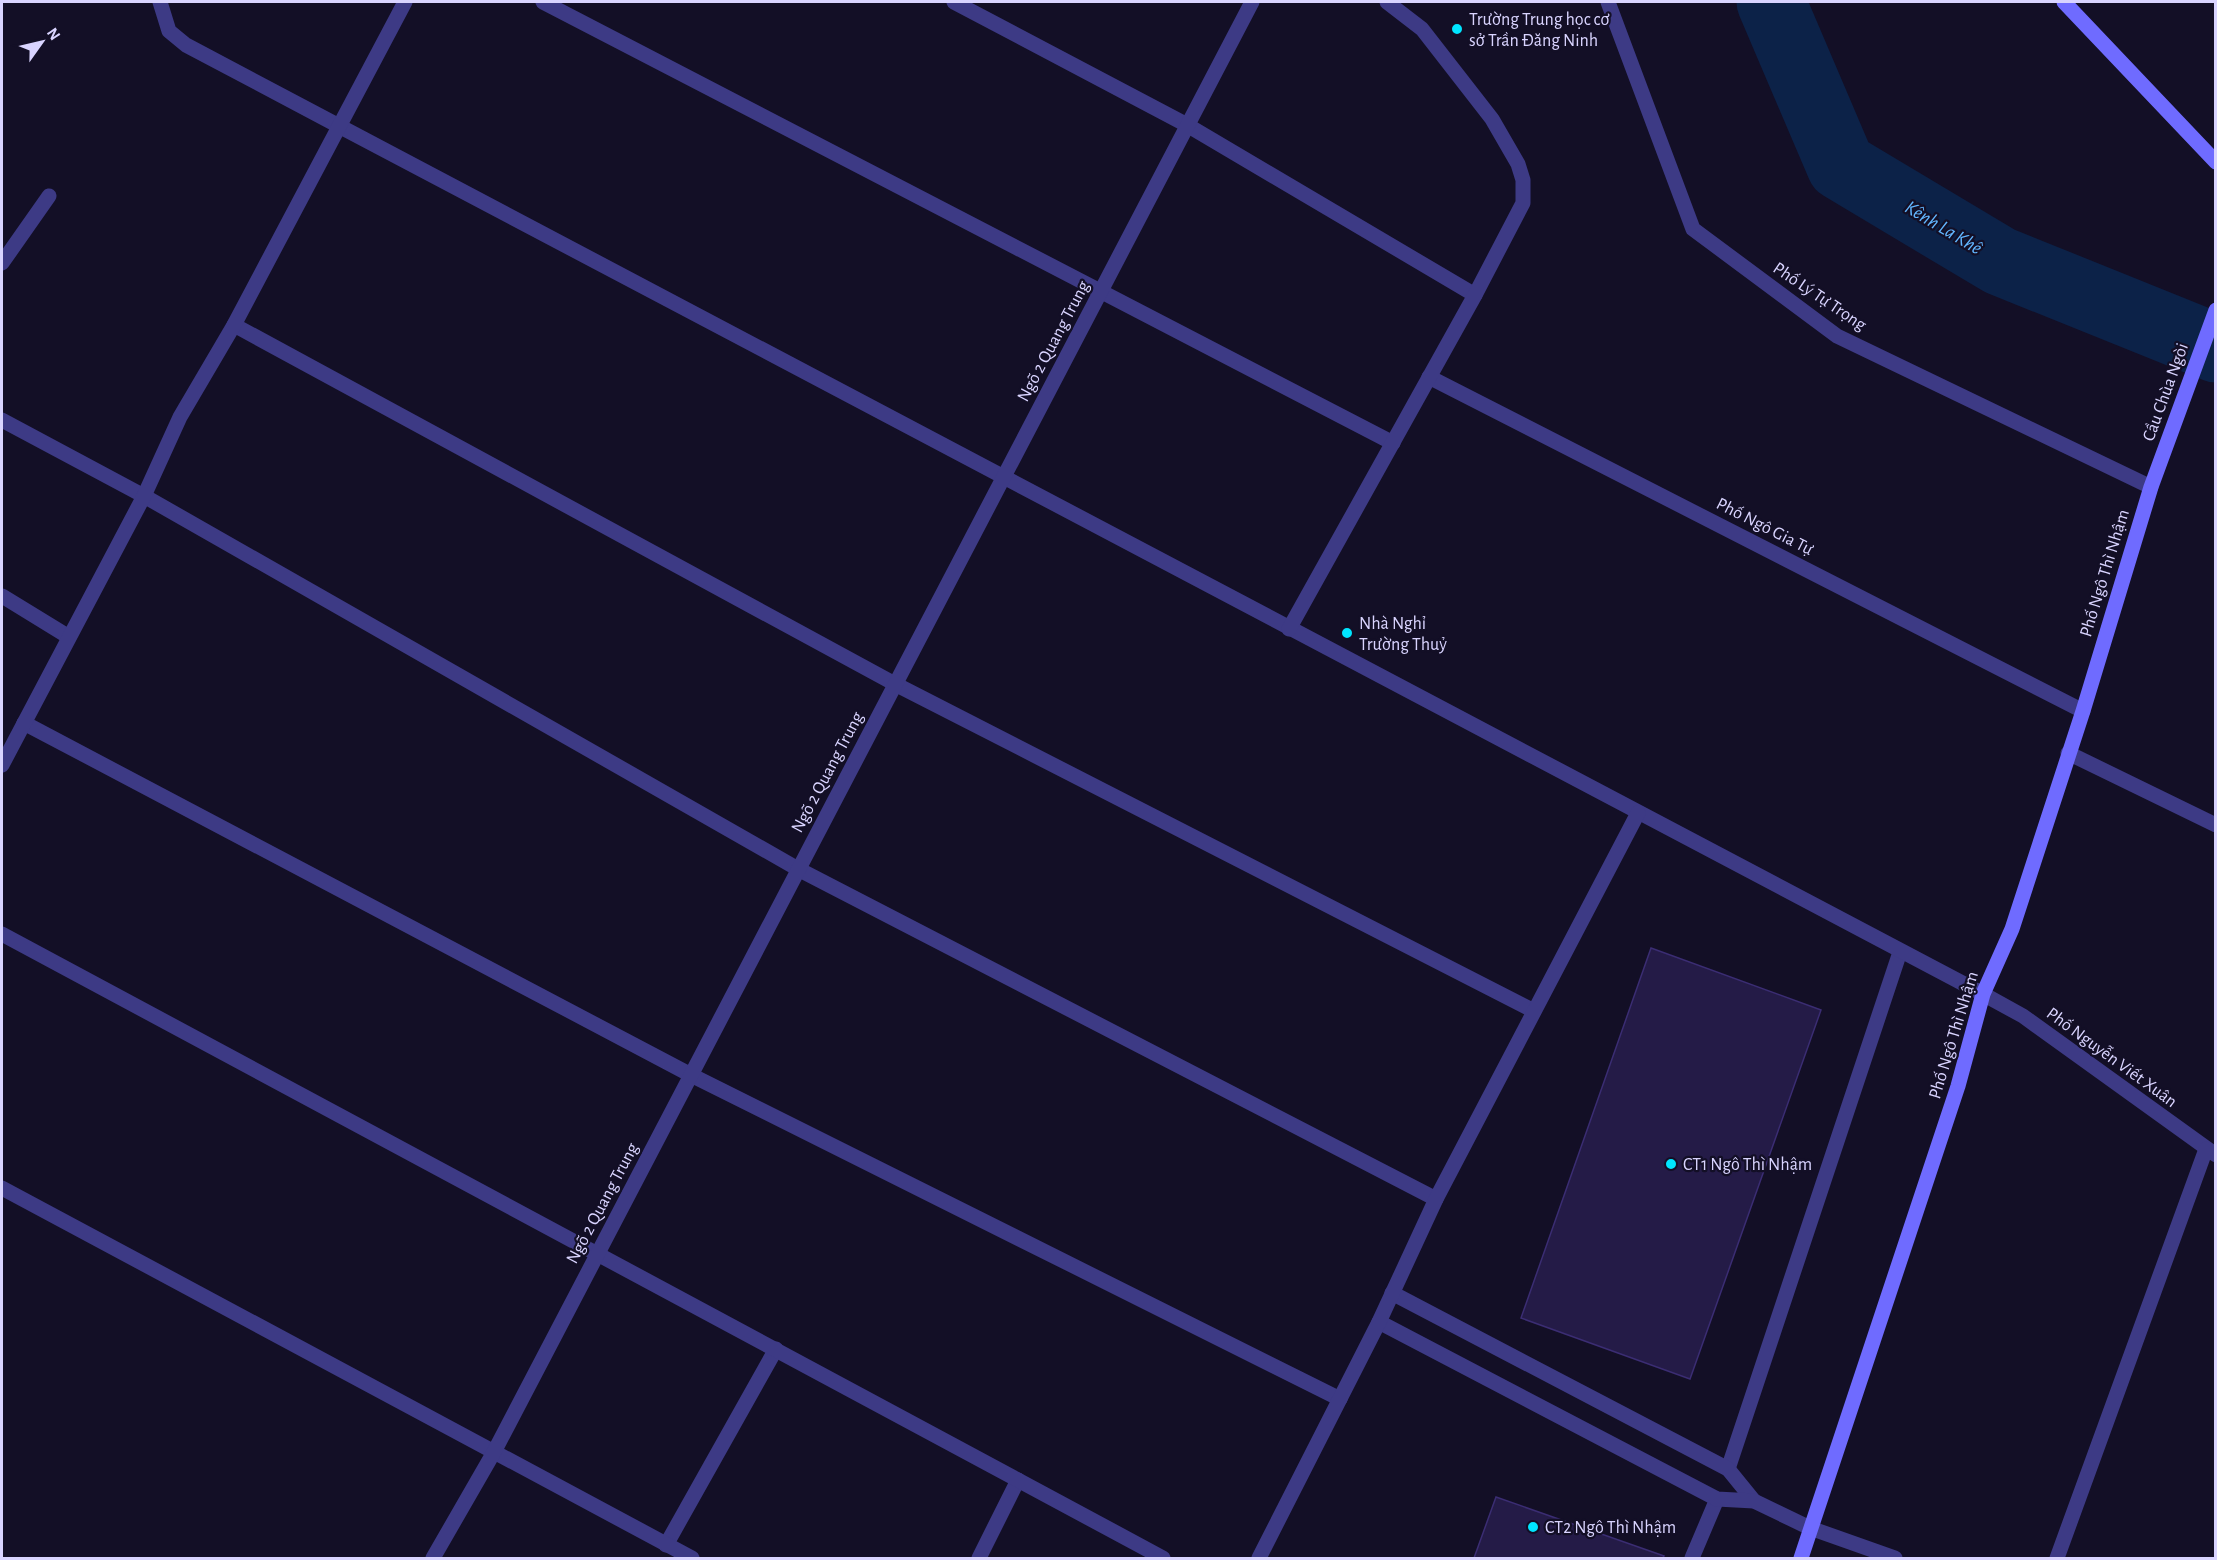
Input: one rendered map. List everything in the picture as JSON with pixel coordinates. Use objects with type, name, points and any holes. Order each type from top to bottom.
[{"type":"main road","points":[[2064,2],[2216,162]]},
{"type":"main road","name":"Cầu Chùa Ngòi","points":[[2151,487],[2216,310]]},
{"type":"main road","name":"Phố Ngô Thì Nhậm","points":[[1800,1558],[1958,1086],[1983,994],[2012,929],[2083,711],[2151,487]]},
{"type":"street","name":"Phố Nguyễn Viết Xuân","points":[[160,2],[169,31],[186,45],[2023,1016],[2211,1152]]},
{"type":"street","points":[[2,765],[144,495],[180,417],[234,325],[405,2]]},
{"type":"street","points":[[543,2],[1393,443]]},
{"type":"street","points":[[954,2],[1187,125],[1475,295]]},
{"type":"street","name":"Ngõ 2 Quang Trung","points":[[433,1558],[494,1452],[1252,2]]},
{"type":"street","points":[[1289,629],[1475,295],[1523,203],[1523,180],[1511,148],[1492,119],[1422,29],[1387,2]]},
{"type":"street","name":"Phố Lý Tự Trọng","points":[[1608,2],[1693,229],[1837,336],[2151,487]]},
{"type":"street","points":[[2,263],[49,196]]},
{"type":"street","points":[[234,325],[895,684],[1534,1011]]},
{"type":"street","name":"Phố Ngô Gia Tự","points":[[1429,377],[2083,711]]},
{"type":"street","points":[[2,420],[144,495],[798,869],[1436,1199]]},
{"type":"street","points":[[2,596],[69,637]]},
{"type":"street","points":[[24,723],[691,1075],[1340,1399]]},
{"type":"street","points":[[2068,753],[2216,825]]},
{"type":"street","points":[[1259,1558],[1379,1322],[1436,1199],[1638,813]]},
{"type":"street","points":[[2,934],[1163,1558]]},
{"type":"street","points":[[1728,1470],[1900,952]]},
{"type":"street","points":[[2057,1558],[2211,1152]]},
{"type":"street","points":[[2,1188],[692,1558]]},
{"type":"street","points":[[1392,1293],[1728,1470],[1754,1501]]},
{"type":"street","points":[[1379,1322],[1717,1499],[1754,1501],[1810,1528],[1895,1558]]},
{"type":"street","points":[[666,1545],[776,1349]]},
{"type":"street","points":[[979,1558],[1018,1479]]},
{"type":"street","points":[[1692,1558],[1717,1499]]},
{"type":"building","name":"CT1 Ngô Thì Nhậm","points":[[1651,948],[1821,1010],[1690,1379],[1521,1318]]},
{"type":"building","name":"CT2 Ngô Thì Nhậm","points":[[1496,1497],[1664,1556],[1663,1558],[1474,1558]]},
{"type":"waterway","name":"Kênh La Khê","points":[[1771,2],[1841,166],[2000,261],[2216,348]]},
{"type":"place","name":"Trường Trung học cơ sở Trần Đăng Ninh","points":[[1457,29]]},
{"type":"place","name":"Nhà Nghỉ Trường Thuỷ","points":[[1347,633]]},
{"type":"place","name":"CT1 Ngô Thì Nhậm","points":[[1671,1164]]},
{"type":"place","name":"CT2 Ngô Thì Nhậm","points":[[1533,1527]]}]
